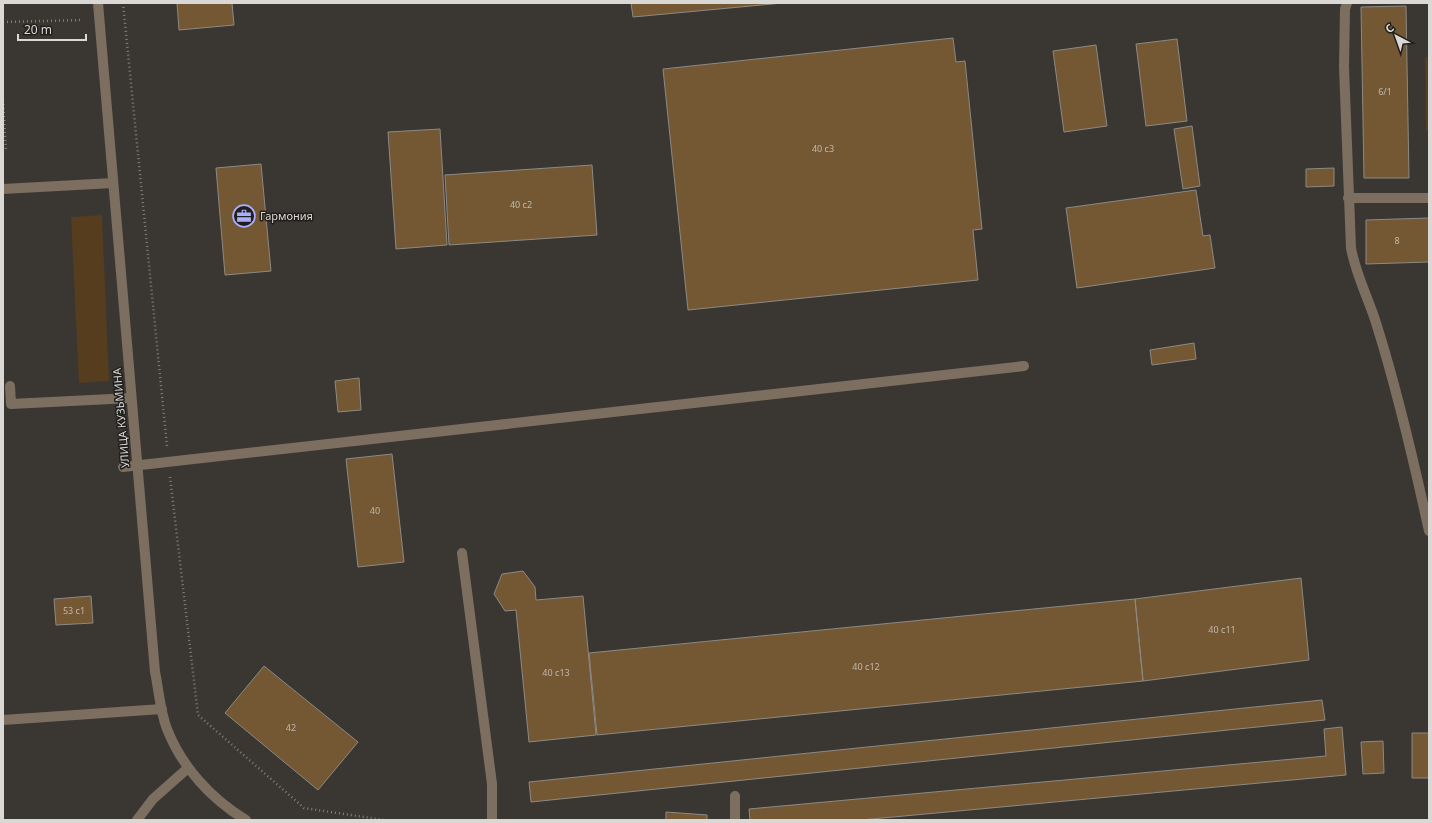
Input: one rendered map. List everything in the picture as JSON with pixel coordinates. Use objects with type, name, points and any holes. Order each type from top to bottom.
[{"type":"street","name":"УЛИЦА КУЗЬМИНА","points":[[98,3],[155,672],[167,728],[188,768],[211,794],[227,808],[246,820]]},
{"type":"street","points":[[1347,3],[1345,8],[1344,67],[1350,248],[1354,267],[1377,324],[1399,402],[1429,531]]},
{"type":"street","points":[[3,189],[113,183]]},
{"type":"street","points":[[1348,198],[1429,198]]},
{"type":"street","points":[[123,467],[1024,366]]},
{"type":"street","points":[[10,386],[11,404],[131,398]]},
{"type":"street","points":[[462,553],[492,784],[492,820]]},
{"type":"street","points":[[3,720],[162,709]]},
{"type":"street","points":[[137,820],[158,794],[188,768]]},
{"type":"street","points":[[735,796],[735,820]]},
{"type":"path","points":[[3,22],[82,20]]},
{"type":"path","points":[[3,100],[6,151]]},
{"type":"shaded area","points":[[1425,57],[1429,57],[1429,130],[1426,130]]},
{"type":"shaded area","points":[[102,215],[109,381],[79,383],[71,217]]},
{"type":"building","points":[[177,3],[232,3],[234,25],[179,30]]},
{"type":"building","points":[[631,3],[783,3],[633,17]]},
{"type":"building","points":[[1406,6],[1409,178],[1364,178],[1361,7]]},
{"type":"building","points":[[953,38],[956,62],[965,61],[982,229],[973,230],[978,280],[688,310],[663,69]]},
{"type":"building","points":[[1177,39],[1187,121],[1146,126],[1136,44]]},
{"type":"building","points":[[1096,45],[1107,126],[1064,132],[1053,51]]},
{"type":"building","points":[[1192,126],[1200,186],[1183,189],[1174,129]]},
{"type":"building","points":[[440,129],[447,245],[396,249],[388,132]]},
{"type":"building","points":[[261,164],[271,271],[225,275],[216,168]]},
{"type":"building","points":[[592,165],[597,235],[449,245],[445,175]]},
{"type":"building","points":[[1334,168],[1334,186],[1306,187],[1306,169]]},
{"type":"building","points":[[1196,190],[1203,236],[1210,235],[1215,268],[1077,288],[1066,208]]},
{"type":"building","points":[[1429,218],[1429,262],[1366,264],[1366,220]]},
{"type":"building","points":[[1194,343],[1196,359],[1152,365],[1150,350]]},
{"type":"building","points":[[359,378],[361,410],[338,412],[335,381]]},
{"type":"building","points":[[392,454],[404,562],[358,567],[346,459]]},
{"type":"building","points":[[523,571],[535,587],[536,600],[583,596],[596,735],[529,742],[516,610],[505,611],[494,594],[502,574]]},
{"type":"building","points":[[1301,578],[1309,660],[1143,681],[1135,599]]},
{"type":"building","points":[[91,596],[93,623],[56,625],[54,599]]},
{"type":"building","points":[[1135,599],[1143,681],[597,735],[589,653]]},
{"type":"building","points":[[264,666],[358,742],[318,790],[225,713]]},
{"type":"building","points":[[1322,700],[1325,720],[531,802],[529,782]]},
{"type":"building","points":[[1342,727],[1346,775],[861,820],[750,820],[749,809],[1326,756],[1324,729]]},
{"type":"building","points":[[1412,733],[1429,733],[1429,778],[1412,778]]},
{"type":"building","points":[[1383,741],[1384,773],[1363,774],[1361,742]]},
{"type":"building","points":[[666,812],[707,815],[707,820],[666,820]]},
{"type":"place","name":"Гармония","points":[[244,216]]}]
